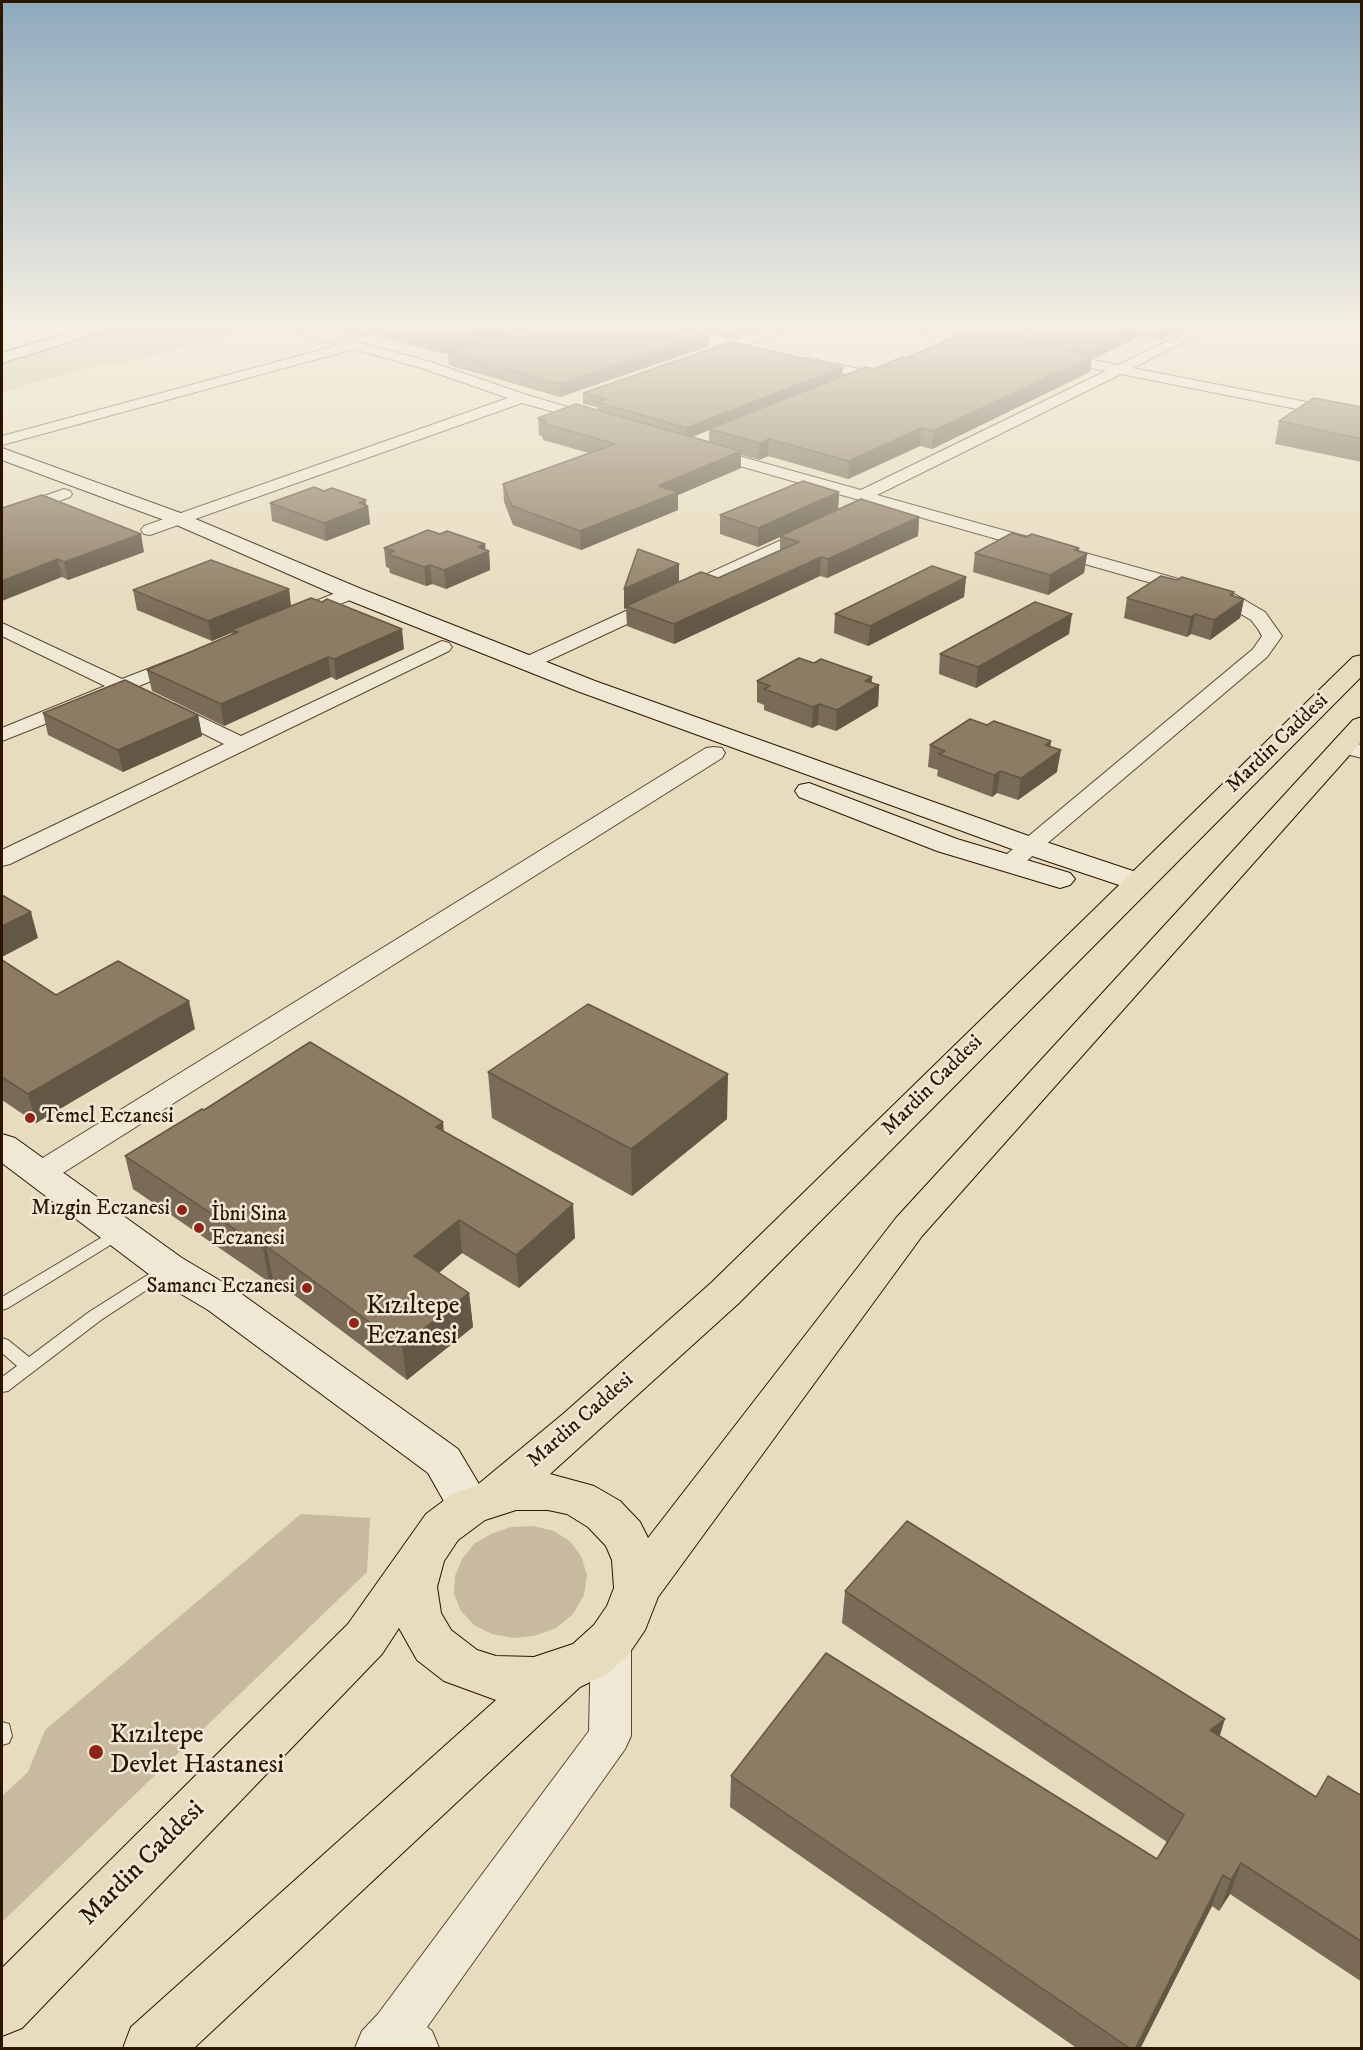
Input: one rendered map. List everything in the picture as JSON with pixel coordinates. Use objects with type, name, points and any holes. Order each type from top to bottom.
[{"type":"highway","name":"Mardin Caddesi","points":[[2,2007],[365,1638],[442,1527],[482,1502],[578,1426],[725,1293],[1362,662]]},
{"type":"highway","name":"Mardin Caddesi","points":[[422,1555],[414,1587],[418,1617],[434,1645],[461,1666],[496,1677],[534,1679],[563,1671],[590,1659],[611,1640],[628,1616],[637,1588],[909,1227],[1355,741]]},
{"type":"highway","name":"Mardin Caddesi","points":[[482,1502],[516,1492],[548,1492],[578,1499],[604,1514],[624,1535],[635,1560],[637,1588]]},
{"type":"highway","name":"Mardin Caddesi","points":[[153,2049],[563,1671]]},
{"type":"street","points":[[2,441],[65,424]]},
{"type":"street","points":[[150,530],[449,424]]},
{"type":"street","points":[[608,424],[619,427]]},
{"type":"street","points":[[867,502],[1015,424]]},
{"type":"street","points":[[697,443],[867,502],[1229,599],[1258,616],[1272,636],[1260,653],[1009,864]]},
{"type":"street","points":[[2,454],[179,519],[442,647],[947,845],[1009,864],[1130,890]]},
{"type":"street","points":[[2,471],[150,530],[530,662],[586,686],[740,743],[1030,846],[1130,890]]},
{"type":"street","points":[[2,517],[64,494]]},
{"type":"street","points":[[530,662],[826,524]]},
{"type":"street","points":[[278,623],[342,597]]},
{"type":"street","points":[[4,632],[241,744]]},
{"type":"street","points":[[2,859],[442,647]]},
{"type":"street","points":[[2,735],[200,654]]},
{"type":"street","points":[[39,1174],[714,753]]},
{"type":"street","points":[[2,1146],[168,1268],[222,1300],[443,1461],[482,1502]]},
{"type":"street","points":[[396,2043],[610,1736],[611,1640]]},
{"type":"lane","points":[[2,1304],[120,1231]]},
{"type":"lane","points":[[2,1386],[95,1316],[168,1268]]},
{"type":"lane","points":[[2,1344],[28,1366]]},
{"type":"shaded area","points":[[301,1514],[370,1518],[367,1572],[2,1922],[2,1796],[28,1772],[45,1730]]},
{"type":"shaded area","points":[[533,1526],[554,1531],[571,1542],[582,1558],[587,1576],[584,1595],[573,1614],[556,1628],[534,1636],[513,1638],[492,1634],[474,1625],[461,1611],[454,1594],[455,1576],[462,1559],[474,1544],[491,1534],[511,1527]]},
{"type":"building","points":[[544,424],[645,424],[741,451],[658,486],[678,492],[580,531],[512,506],[503,484],[615,444]]},
{"type":"building","points":[[671,424],[697,424],[686,428]]},
{"type":"building","points":[[723,424],[949,424],[933,431],[921,428],[849,461],[769,439],[760,443],[709,429]]},
{"type":"building","points":[[1291,424],[1362,424],[1362,439]]},
{"type":"building","points":[[803,481],[839,492],[758,528],[720,515]]},
{"type":"building","points":[[314,487],[324,491],[332,488],[366,500],[359,503],[368,506],[324,523],[270,503]]},
{"type":"building","points":[[42,495],[141,534],[64,562],[58,559],[2,581],[2,508]]},
{"type":"building","points":[[861,499],[919,517],[828,559],[821,557],[674,624],[626,606],[701,572],[718,578],[799,542],[780,536]]},
{"type":"building","points":[[428,530],[440,534],[447,531],[485,544],[478,547],[489,551],[444,570],[430,565],[424,567],[388,554],[394,551],[384,548]]},
{"type":"building","points":[[1012,533],[1026,537],[1032,534],[1079,548],[1074,550],[1087,554],[1050,575],[975,553]]},
{"type":"building","points":[[638,549],[679,564],[624,589]]},
{"type":"building","points":[[211,560],[289,589],[208,621],[133,590]]},
{"type":"building","points":[[932,566],[966,577],[870,626],[835,614]]},
{"type":"building","points":[[1161,576],[1177,580],[1182,577],[1234,592],[1230,595],[1244,599],[1214,620],[1195,614],[1191,617],[1127,598]]},
{"type":"building","points":[[311,598],[322,602],[327,599],[402,629],[334,659],[328,657],[221,704],[147,670],[238,632],[231,630]]},
{"type":"building","points":[[1035,602],[1072,614],[978,667],[940,654]]},
{"type":"building","points":[[799,658],[814,663],[821,659],[872,677],[865,681],[879,685],[837,710],[819,704],[813,707],[764,689],[770,686],[757,681]]},
{"type":"building","points":[[125,680],[198,715],[118,750],[43,713]]},
{"type":"building","points":[[970,719],[987,725],[994,721],[1051,741],[1045,745],[1061,750],[1021,778],[1000,771],[994,775],[939,754],[945,751],[930,745]]},
{"type":"building","points":[[2,895],[31,912],[2,926]]},
{"type":"building","points":[[2,960],[56,995],[118,961],[189,1001],[28,1094],[2,1077]]},
{"type":"building","points":[[588,1004],[728,1074],[631,1149],[488,1072]]},
{"type":"building","points":[[310,1042],[443,1122],[436,1127],[573,1204],[516,1255],[459,1220],[414,1256],[469,1293],[402,1346],[266,1246],[263,1248],[125,1156],[202,1109],[204,1110]]},
{"type":"building","points":[[907,1521],[1225,1719],[1210,1730],[1316,1797],[1328,1776],[1362,1796],[1362,1942],[1241,1863],[1231,1880],[1223,1875],[1135,2049],[1131,2049],[731,1776],[826,1653],[1157,1859],[1184,1815],[845,1591]]},
{"type":"place","name":"Temel Eczanesi","points":[[30,1118]]},
{"type":"place","name":"Mızgin Eczanesi","points":[[182,1210]]},
{"type":"place","name":"İbni Sina Eczanesi","points":[[199,1228]]},
{"type":"place","name":"Samancı Eczanesi","points":[[307,1288]]},
{"type":"place","name":"Kızıltepe Eczanesi","points":[[354,1323]]},
{"type":"place","name":"Kızıltepe Devlet Hastanesi","points":[[96,1752]]}]
